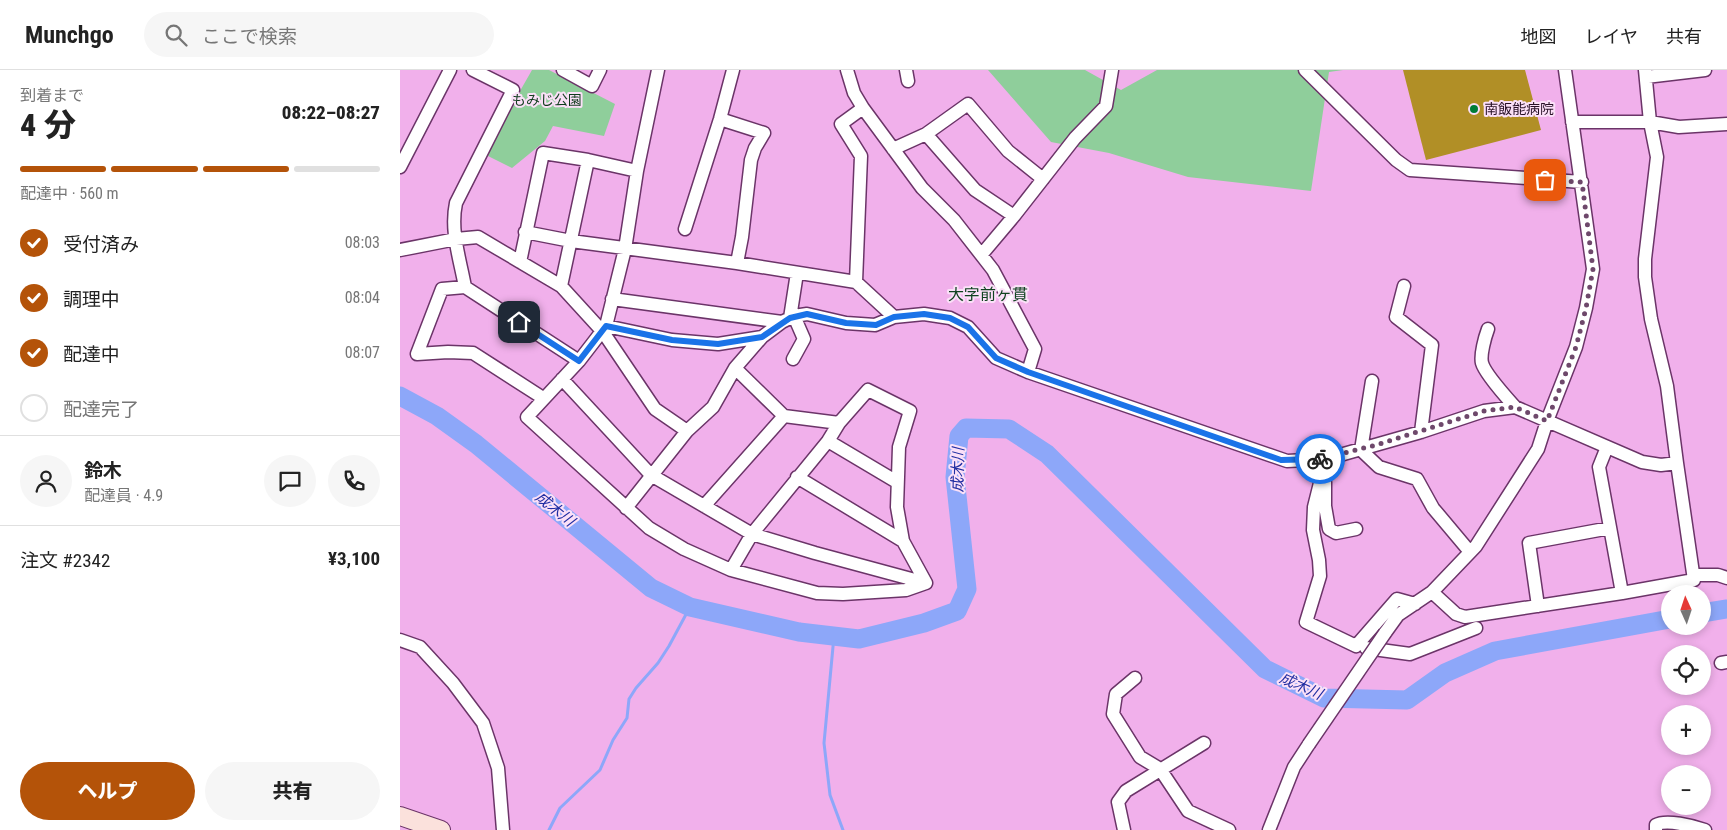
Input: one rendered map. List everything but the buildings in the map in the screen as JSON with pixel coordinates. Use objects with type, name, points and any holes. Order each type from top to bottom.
[{"type":"main road","points":[[400,816],[441,830]]},
{"type":"street","points":[[400,167],[450,70]]},
{"type":"street","points":[[466,286],[453,217],[456,203],[513,90],[473,70]]},
{"type":"street","points":[[563,70],[592,86],[600,70]]},
{"type":"street","points":[[658,70],[637,171],[625,249],[604,329],[579,361],[526,417],[649,528],[684,549],[731,570],[817,593],[843,594],[906,590],[926,583]]},
{"type":"street","points":[[685,229],[720,119],[733,70]]},
{"type":"street","points":[[847,70],[854,93],[863,108],[922,188],[954,220],[993,270],[1035,349],[1028,372]]},
{"type":"street","points":[[982,254],[1075,138],[1106,106],[1112,70]]},
{"type":"street","points":[[1305,70],[1396,160],[1410,170],[1582,182]]},
{"type":"street","points":[[1269,830],[1294,766],[1385,633],[1398,615],[1432,592],[1470,552],[1538,449],[1576,347],[1593,269],[1565,70]]},
{"type":"street","points":[[1432,592],[1456,614],[1465,617],[1694,580],[1676,463],[1667,386],[1651,319],[1645,277],[1645,259],[1657,157],[1650,122],[1646,73],[1704,70]]},
{"type":"street","points":[[893,149],[926,134],[968,104],[1008,150],[1043,179]]},
{"type":"street","points":[[856,282],[861,156],[841,124],[863,108]]},
{"type":"street","points":[[720,119],[764,133],[755,148],[751,160],[737,263]]},
{"type":"street","points":[[1572,122],[1650,122],[1679,127],[1727,124]]},
{"type":"street","points":[[926,134],[975,190],[1014,216]]},
{"type":"street","points":[[520,262],[543,153],[588,160],[637,171]]},
{"type":"street","points":[[561,286],[588,160]]},
{"type":"street","points":[[526,232],[571,241],[737,263],[856,282],[894,317]]},
{"type":"street","points":[[400,250],[456,239],[478,237],[561,286],[604,329],[655,409],[687,431]]},
{"type":"street","points":[[789,319],[798,273]]},
{"type":"street","points":[[543,398],[473,353],[417,354],[442,289],[466,286],[579,361]]},
{"type":"street","points":[[1404,286],[1396,317],[1432,345],[1421,432]]},
{"type":"street","points":[[612,299],[789,319],[804,339],[793,359]]},
{"type":"street","points":[[626,508],[687,431],[713,407],[735,368],[762,337],[789,319],[807,314],[846,323],[876,325],[894,317],[924,314],[950,318],[968,327],[996,358],[1028,372],[1281,460],[1326,459],[1421,432],[1484,411],[1515,407]]},
{"type":"street","points":[[604,329],[672,340],[718,344],[762,337]]},
{"type":"street","points":[[1488,329],[1484,338],[1482,364],[1499,390],[1515,407],[1642,462],[1660,465],[1676,463]]},
{"type":"street","points":[[735,368],[784,416],[839,423]]},
{"type":"street","points":[[562,379],[651,475],[752,534],[926,583]]},
{"type":"street","points":[[1361,450],[1372,381]]},
{"type":"street","points":[[731,570],[752,534],[828,441],[839,423],[868,390],[910,411],[898,447],[897,507],[903,541],[926,583]]},
{"type":"street","points":[[704,506],[784,416]]},
{"type":"street","points":[[828,441],[897,482]]},
{"type":"street","points":[[1607,447],[1599,467],[1622,593]]},
{"type":"street","points":[[1361,450],[1379,467],[1417,479],[1433,508],[1470,552]]},
{"type":"street","points":[[1326,459],[1325,506],[1329,529],[1336,534],[1356,529]]},
{"type":"street","points":[[1326,459],[1314,507],[1313,530],[1320,576],[1306,622],[1356,646],[1410,654],[1476,628]]},
{"type":"street","points":[[797,477],[903,541]]},
{"type":"street","points":[[1538,606],[1529,543],[1610,528]]},
{"type":"street","points":[[1693,575],[1718,575],[1727,578]]},
{"type":"street","points":[[1356,646],[1397,600],[1415,604]]},
{"type":"street","points":[[400,640],[420,647],[453,683],[483,723],[498,768],[503,830]]},
{"type":"street","points":[[1135,678],[1116,694],[1113,714],[1140,757],[1160,769],[1188,811],[1229,830]]},
{"type":"street","points":[[1124,830],[1118,802],[1126,791],[1204,744]]},
{"type":"street","points":[[1656,830],[1656,826],[1661,822],[1693,826],[1705,830]]},
{"type":"green space","name":"もみじ公園","points":[[532,70],[549,70],[615,104],[604,136],[553,126],[545,141],[512,168],[484,154]]},
{"type":"green space","points":[[988,70],[1085,70],[1121,90],[1157,70],[1343,70],[1329,72],[1311,191],[1188,177],[1109,153],[1051,142]]},
{"type":"waterway","name":"成木川","points":[[400,396],[437,416],[476,444],[651,588],[690,607],[799,632],[859,639],[924,623],[957,611],[967,589],[955,477],[959,436],[966,428],[1009,429],[1047,454],[1265,669],[1324,698],[1407,700],[1445,673],[1495,651],[1661,621]]},
{"type":"waterway","points":[[549,830],[560,808],[600,770],[613,740],[627,718],[629,699],[658,663],[690,607]]},
{"type":"waterway","name":"成木川","points":[[1711,612],[1727,609]]},
{"type":"waterway","points":[[834,636],[824,743],[830,795],[843,830]]},
{"type":"way so far","points":[[1320,459],[1326,459],[1421,432],[1484,411],[1515,407],[1547,421],[1576,347],[1593,269],[1586,227],[1582,182],[1545,180]]},
{"type":"place","name":"南飯能病院","points":[[1474,109]]},
{"type":"district","name":"大字前ヶ貫","points":[[988,294]]},
{"type":"route","points":[[519,322],[579,361],[606,326],[672,340],[718,344],[762,337],[782,322],[794,316],[807,314],[846,323],[876,325],[894,317],[924,314],[950,318],[968,327],[996,358],[1028,372],[1281,460],[1320,459]]}]
